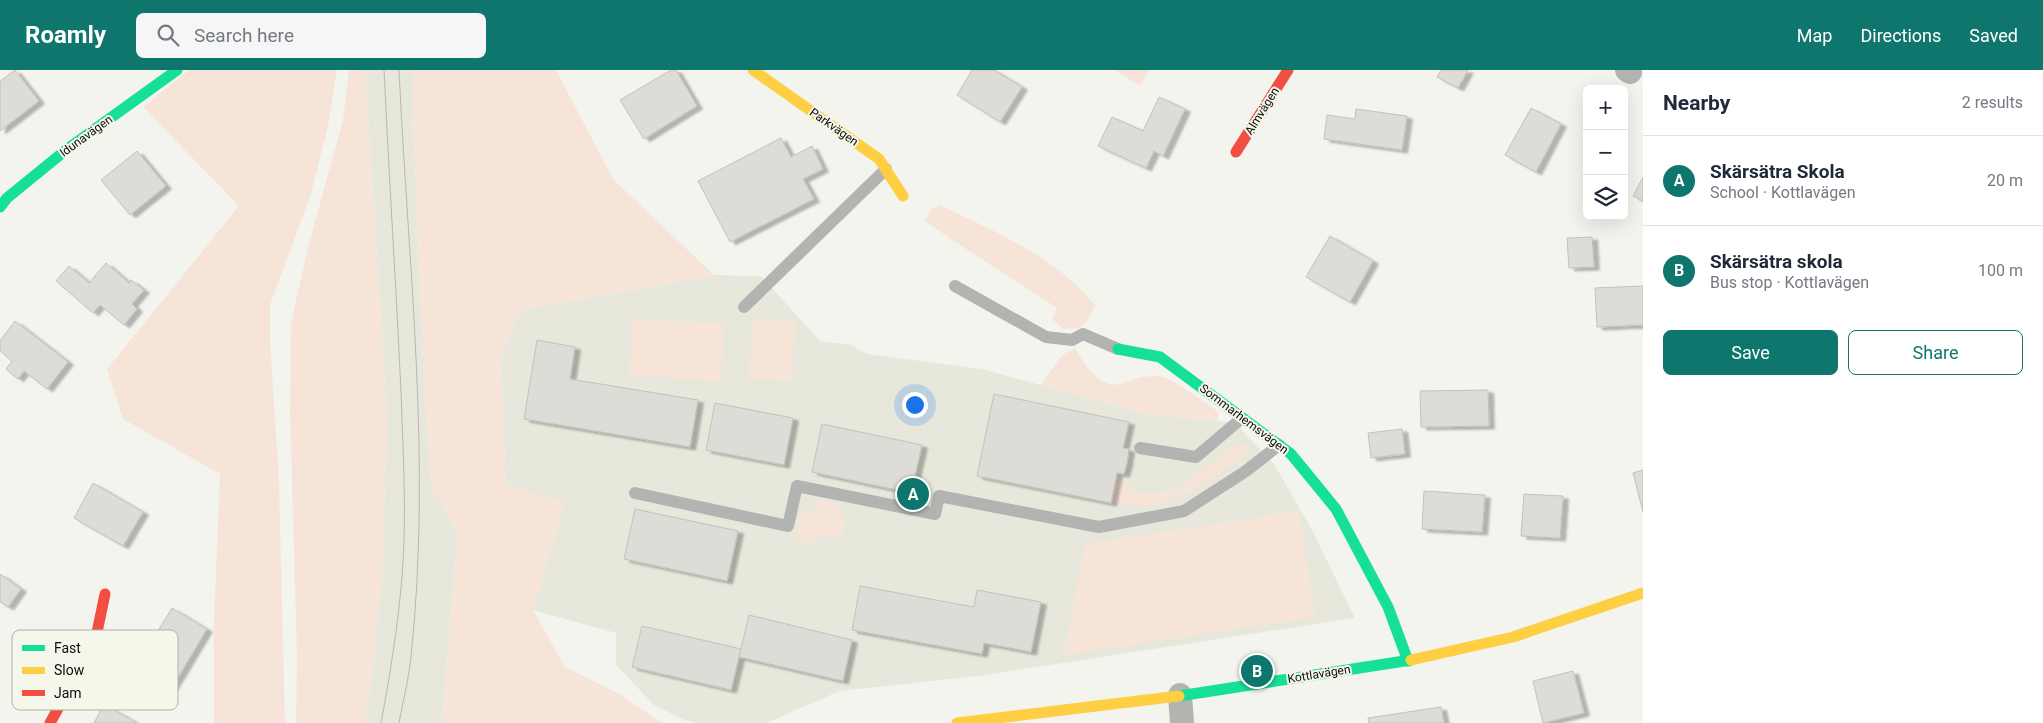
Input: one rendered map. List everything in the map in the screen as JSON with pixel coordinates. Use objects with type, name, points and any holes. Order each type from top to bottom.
[{"type":"street","name":"Idunavägen","points":[[0,207],[8,198],[66,150],[177,70]]},
{"type":"street","name":"Parkvägen","points":[[753,70],[879,159],[903,196]]},
{"type":"street","name":"Almvägen","points":[[1236,152],[1288,70]]},
{"type":"street","name":"Sommarhemsvägen","points":[[1118,349],[1160,356],[1291,454],[1336,509],[1388,607],[1408,661]]},
{"type":"street","name":"Kottlavägen","points":[[957,723],[1147,701],[1408,661],[1513,638],[1643,593]]},
{"type":"street","points":[[98,630],[105,594]]},
{"type":"street","points":[[1180,696],[1182,723]]},
{"type":"street","points":[[50,723],[57,710]]},
{"type":"lane","points":[[744,307],[886,169]]},
{"type":"lane","points":[[955,286],[1046,337],[1072,340],[1083,334],[1118,349]]},
{"type":"lane","points":[[1140,448],[1196,458],[1242,418]]},
{"type":"lane","points":[[635,493],[788,526],[797,486],[935,514],[939,496],[1099,527],[1184,511],[1246,471],[1279,445]]},
{"type":"shaded area","points":[[189,70],[337,70],[328,126],[311,194],[270,305],[270,341],[279,481],[285,723],[214,723],[214,620],[220,474],[123,419],[107,369],[239,206],[143,107]]},
{"type":"shaded area","points":[[349,70],[365,70],[387,420],[382,571],[365,723],[296,723],[297,658],[290,410],[291,323],[308,247],[343,120]]},
{"type":"shaded area","points":[[365,70],[413,70],[413,115],[421,305],[431,485],[458,533],[442,723],[365,723],[382,571],[387,420]]},
{"type":"shaded area","points":[[413,70],[556,70],[613,179],[714,275],[520,310],[500,358],[506,486],[564,502],[533,610],[565,667],[619,694],[662,723],[442,723],[458,533],[431,485],[421,305],[413,115]]},
{"type":"shaded area","points":[[1115,70],[1150,70],[1140,86]]},
{"type":"shaded area","points":[[940,205],[1003,236],[1062,272],[1095,305],[1087,321],[1076,328],[1063,329],[1052,319],[1057,308],[925,221],[931,209]]},
{"type":"shaded area","points":[[714,275],[761,276],[820,341],[851,345],[867,354],[982,369],[1148,414],[1235,423],[1274,464],[1311,528],[1355,618],[978,676],[840,691],[766,723],[697,723],[684,720],[654,705],[616,665],[616,633],[533,610],[564,502],[506,486],[500,358],[520,310]]},
{"type":"shaded area","points":[[632,319],[724,324],[721,381],[629,376]]},
{"type":"shaded area","points":[[753,319],[795,321],[792,381],[749,378]]},
{"type":"shaded area","points":[[1075,348],[1089,369],[1101,380],[1115,384],[1147,377],[1162,377],[1182,387],[1219,412],[1217,421],[1148,414],[1041,385],[1062,355]]},
{"type":"shaded area","points":[[1239,442],[1249,447],[1242,459],[1190,492],[1148,507],[1111,503],[1116,477],[1142,494],[1175,490]]},
{"type":"shaded area","points":[[818,499],[836,503],[844,520],[843,533],[839,537],[829,534],[811,543],[795,539],[799,518],[816,508]]},
{"type":"shaded area","points":[[1299,511],[1315,617],[1064,655],[1085,544]]},
{"type":"building","points":[[15,70],[39,101],[0,131],[0,81]]},
{"type":"building","points":[[671,70],[676,70],[697,106],[644,139],[620,100]]},
{"type":"building","points":[[972,70],[994,70],[1022,87],[1000,122],[957,95]]},
{"type":"building","points":[[1441,70],[1468,70],[1458,88],[1437,77]]},
{"type":"building","points":[[1159,97],[1185,109],[1163,156],[1154,151],[1146,168],[1098,146],[1112,117],[1143,131]]},
{"type":"building","points":[[1531,108],[1561,124],[1536,172],[1505,155]]},
{"type":"building","points":[[1356,109],[1407,116],[1402,150],[1324,139],[1327,115],[1355,119]]},
{"type":"building","points":[[781,138],[791,157],[812,146],[823,169],[803,179],[814,199],[730,242],[698,181]]},
{"type":"building","points":[[137,151],[166,186],[130,215],[101,180]]},
{"type":"building","points":[[1643,177],[1643,201],[1633,196]]},
{"type":"building","points":[[1330,236],[1373,261],[1350,302],[1306,277]]},
{"type":"building","points":[[1592,237],[1594,267],[1569,268],[1567,238]]},
{"type":"building","points":[[106,263],[129,283],[131,280],[144,290],[132,304],[137,309],[124,325],[100,305],[93,313],[56,281],[69,266],[89,283]]},
{"type":"building","points":[[1643,286],[1643,325],[1597,327],[1595,288]]},
{"type":"building","points":[[15,321],[68,362],[47,389],[24,371],[18,379],[6,369],[12,361],[0,351],[0,341]]},
{"type":"building","points":[[537,340],[575,347],[570,379],[698,400],[690,447],[524,419]]},
{"type":"building","points":[[1488,390],[1489,426],[1421,427],[1420,391]]},
{"type":"building","points":[[994,394],[1129,422],[1123,448],[1129,449],[1127,463],[1124,474],[1117,473],[1111,503],[977,476]]},
{"type":"building","points":[[715,403],[793,418],[784,465],[706,450]]},
{"type":"building","points":[[822,424],[922,445],[911,493],[812,472]]},
{"type":"building","points":[[1402,429],[1405,454],[1371,458],[1368,433]]},
{"type":"building","points":[[1643,470],[1643,512],[1633,473]]},
{"type":"building","points":[[93,483],[143,512],[123,546],[74,518]]},
{"type":"building","points":[[1424,491],[1485,495],[1482,532],[1422,529]]},
{"type":"building","points":[[1524,494],[1563,496],[1560,538],[1521,536]]},
{"type":"building","points":[[635,509],[738,531],[727,581],[624,559]]},
{"type":"building","points":[[0,574],[21,589],[8,607],[0,602]]},
{"type":"building","points":[[860,586],[974,607],[977,590],[1041,602],[1031,652],[984,643],[982,654],[852,630]]},
{"type":"building","points":[[172,608],[207,629],[178,678],[178,630],[159,630]]},
{"type":"building","points":[[749,615],[852,640],[843,681],[739,657]]},
{"type":"building","points":[[642,626],[741,649],[731,690],[632,667]]},
{"type":"building","points":[[1573,671],[1584,713],[1543,723],[1533,681]]},
{"type":"building","points":[[1441,707],[1444,723],[1369,723],[1368,718]]},
{"type":"building","points":[[101,710],[114,710],[137,723],[94,723]]},
{"type":"tram line","points":[[381,723],[400,595],[404,507],[401,391],[384,70]]},
{"type":"tram line","points":[[399,70],[416,363],[419,436],[419,510],[417,583],[411,656],[399,723]]},
{"type":"traffic: fast","points":[[0,207],[7,198],[66,150],[177,70]]},
{"type":"traffic: fast","points":[[1118,349],[1160,357],[1291,454],[1336,509],[1388,607],[1408,661]]},
{"type":"traffic: fast","points":[[1179,696],[1411,660]]},
{"type":"traffic: slow","points":[[753,70],[879,159],[903,196]]},
{"type":"traffic: slow","points":[[1411,660],[1513,637],[1643,593]]},
{"type":"traffic: slow","points":[[957,723],[1179,696]]},
{"type":"traffic: jam","points":[[1236,152],[1288,70]]},
{"type":"traffic: jam","points":[[98,630],[105,594]]},
{"type":"traffic: jam","points":[[50,723],[57,710]]},
{"type":"place","name":"Skärsätra Skola","points":[[913,494]]},
{"type":"place","name":"Skärsätra skola","points":[[1257,671]]}]
